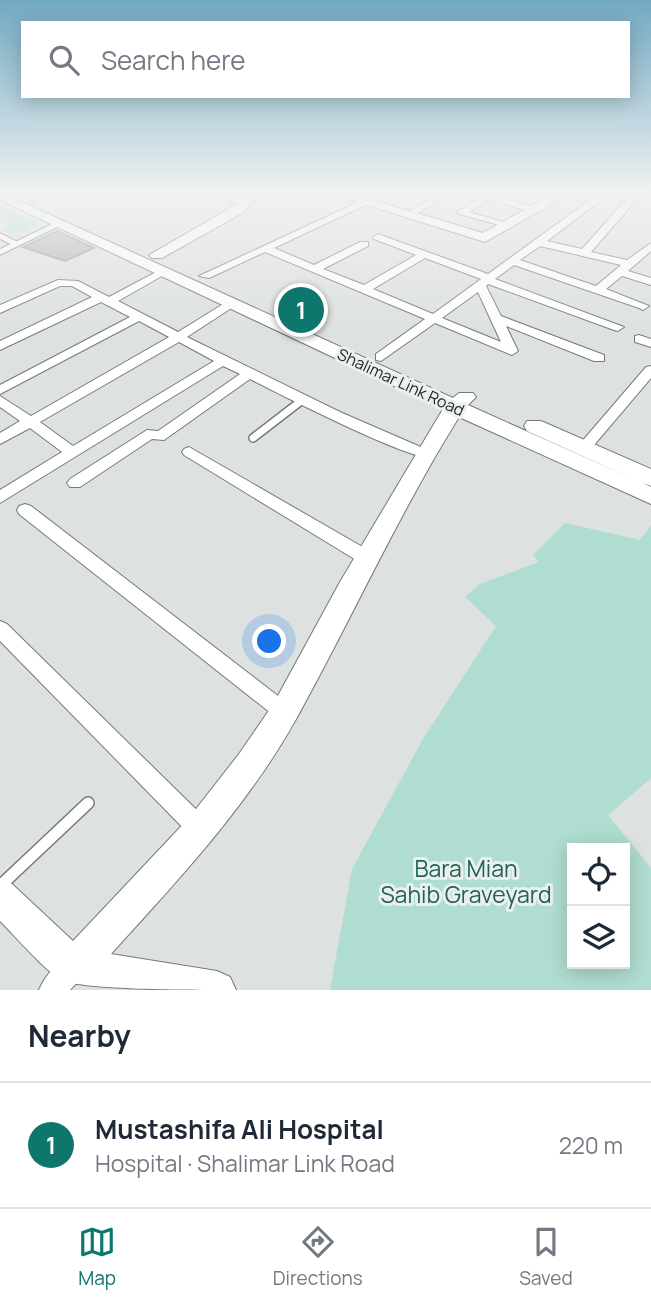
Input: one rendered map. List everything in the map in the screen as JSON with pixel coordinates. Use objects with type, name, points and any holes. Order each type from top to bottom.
[{"type":"main road","name":"Shalimar Link Road","points":[[102,238],[161,264],[232,303],[461,402],[584,448],[651,478]]},
{"type":"main road","points":[[161,264],[198,238]]},
{"type":"main road","name":"Shalimar Link Road","points":[[161,264],[205,276],[381,357],[461,402],[651,496]]},
{"type":"main road","points":[[0,896],[92,979],[217,990]]},
{"type":"street","points":[[205,276],[290,238]]},
{"type":"street","points":[[381,238],[485,281],[618,327]]},
{"type":"street","points":[[381,357],[543,238]]},
{"type":"street","points":[[584,253],[597,238]]},
{"type":"street","points":[[538,242],[584,253],[624,268],[651,282]]},
{"type":"street","points":[[314,269],[364,244]]},
{"type":"street","points":[[597,291],[651,246]]},
{"type":"street","points":[[266,249],[512,351],[496,318],[485,281]]},
{"type":"street","points":[[364,290],[425,254]]},
{"type":"street","points":[[512,261],[643,306]]},
{"type":"street","points":[[0,346],[105,298],[161,264]]},
{"type":"street","points":[[0,309],[68,281],[140,316],[247,375],[349,424],[425,454]]},
{"type":"street","points":[[0,439],[179,337],[232,303]]},
{"type":"street","points":[[0,390],[140,316]]},
{"type":"street","points":[[496,318],[599,358]]},
{"type":"street","points":[[0,497],[222,361]]},
{"type":"street","points":[[75,483],[152,433],[159,437],[247,375]]},
{"type":"street","points":[[584,448],[648,377]]},
{"type":"street","points":[[0,400],[73,453]]},
{"type":"street","points":[[92,979],[250,764],[284,712],[425,454],[461,402]]},
{"type":"street","points":[[189,452],[367,558]]},
{"type":"street","points":[[25,510],[284,712]]},
{"type":"street","points":[[0,629],[201,830]]},
{"type":"lane","points":[[4,238],[14,243]]},
{"type":"lane","points":[[0,252],[14,243],[29,238]]},
{"type":"lane","points":[[253,438],[301,401]]},
{"type":"lane","points":[[0,887],[88,803]]},
{"type":"green space","name":"Bara Mian Sahib Graveyard","points":[[565,523],[640,540],[651,525],[651,778],[608,815],[651,868],[651,990],[330,990],[352,869],[423,739],[496,626],[465,597],[480,584],[539,562],[533,555]]},
{"type":"building","points":[[42,238],[73,238],[94,248],[65,261],[23,247]]},
{"type":"place","name":"Mustashifa Ali Hospital","points":[[301,310]]}]
